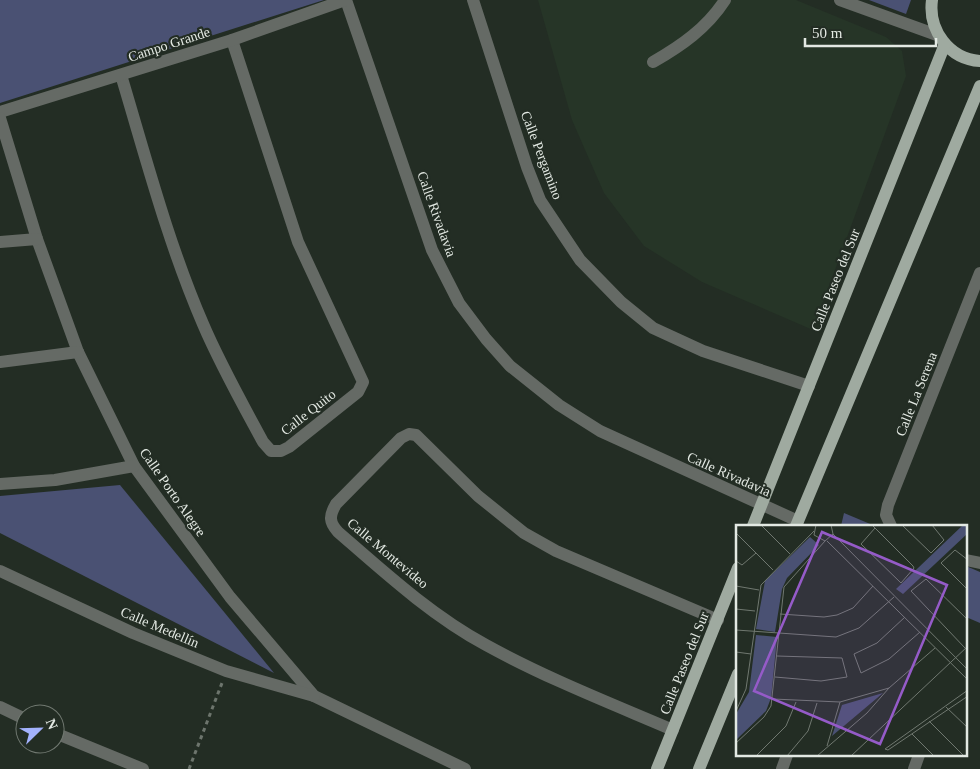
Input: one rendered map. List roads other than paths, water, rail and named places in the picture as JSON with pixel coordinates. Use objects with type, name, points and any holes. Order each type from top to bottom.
[{"type":"main road","points":[[932,0],[930,10],[941,40],[961,56],[980,61]]},
{"type":"main road","name":"Calle Paseo del Sur","points":[[753,525],[809,386],[941,40]]},
{"type":"main road","points":[[797,524],[980,86]]},
{"type":"main road","name":"Calle Paseo del Sur","points":[[657,769],[736,573]]},
{"type":"main road","points":[[699,769],[736,679]]},
{"type":"street","name":"Campo Grande","points":[[0,112],[232,40],[345,0]]},
{"type":"street","name":"Calle Rivadavia","points":[[345,0],[432,250],[459,303],[486,339],[510,366],[558,405],[592,426],[678,468],[762,504],[797,524]]},
{"type":"street","name":"Calle Pergamino","points":[[473,0],[527,167],[540,200],[580,260],[621,302],[653,328],[703,351],[809,386]]},
{"type":"street","points":[[652,62],[684,45],[706,24],[725,0]]},
{"type":"street","points":[[840,0],[941,40]]},
{"type":"street","name":"Calle Quito","points":[[121,75],[165,221],[203,324],[228,378],[263,442],[271,451],[281,451],[289,447],[358,392],[363,382],[298,242],[232,40]]},
{"type":"street","name":"Calle Porto Alegre","points":[[0,118],[38,239],[78,352],[134,466],[230,596],[314,696],[465,769]]},
{"type":"street","points":[[0,242],[38,239]]},
{"type":"street","name":"Calle La Serena","points":[[891,525],[886,515],[888,505],[980,273]]},
{"type":"street","points":[[0,362],[78,352]]},
{"type":"street","name":"Calle Montevideo","points":[[673,730],[558,680],[486,645],[464,632],[394,580],[338,532],[331,524],[330,514],[336,504],[401,438],[409,434],[416,436],[478,496],[524,533],[556,551],[718,620]]},
{"type":"street","points":[[0,484],[55,480],[134,466]]},
{"type":"street","name":"Calle Medellín","points":[[0,571],[133,633],[226,671],[314,696]]},
{"type":"street","points":[[0,707],[15,714]]},
{"type":"street","points":[[65,737],[143,769]]},
{"type":"street","points":[[782,769],[787,756]]},
{"type":"street","points":[[914,769],[919,756]]}]
